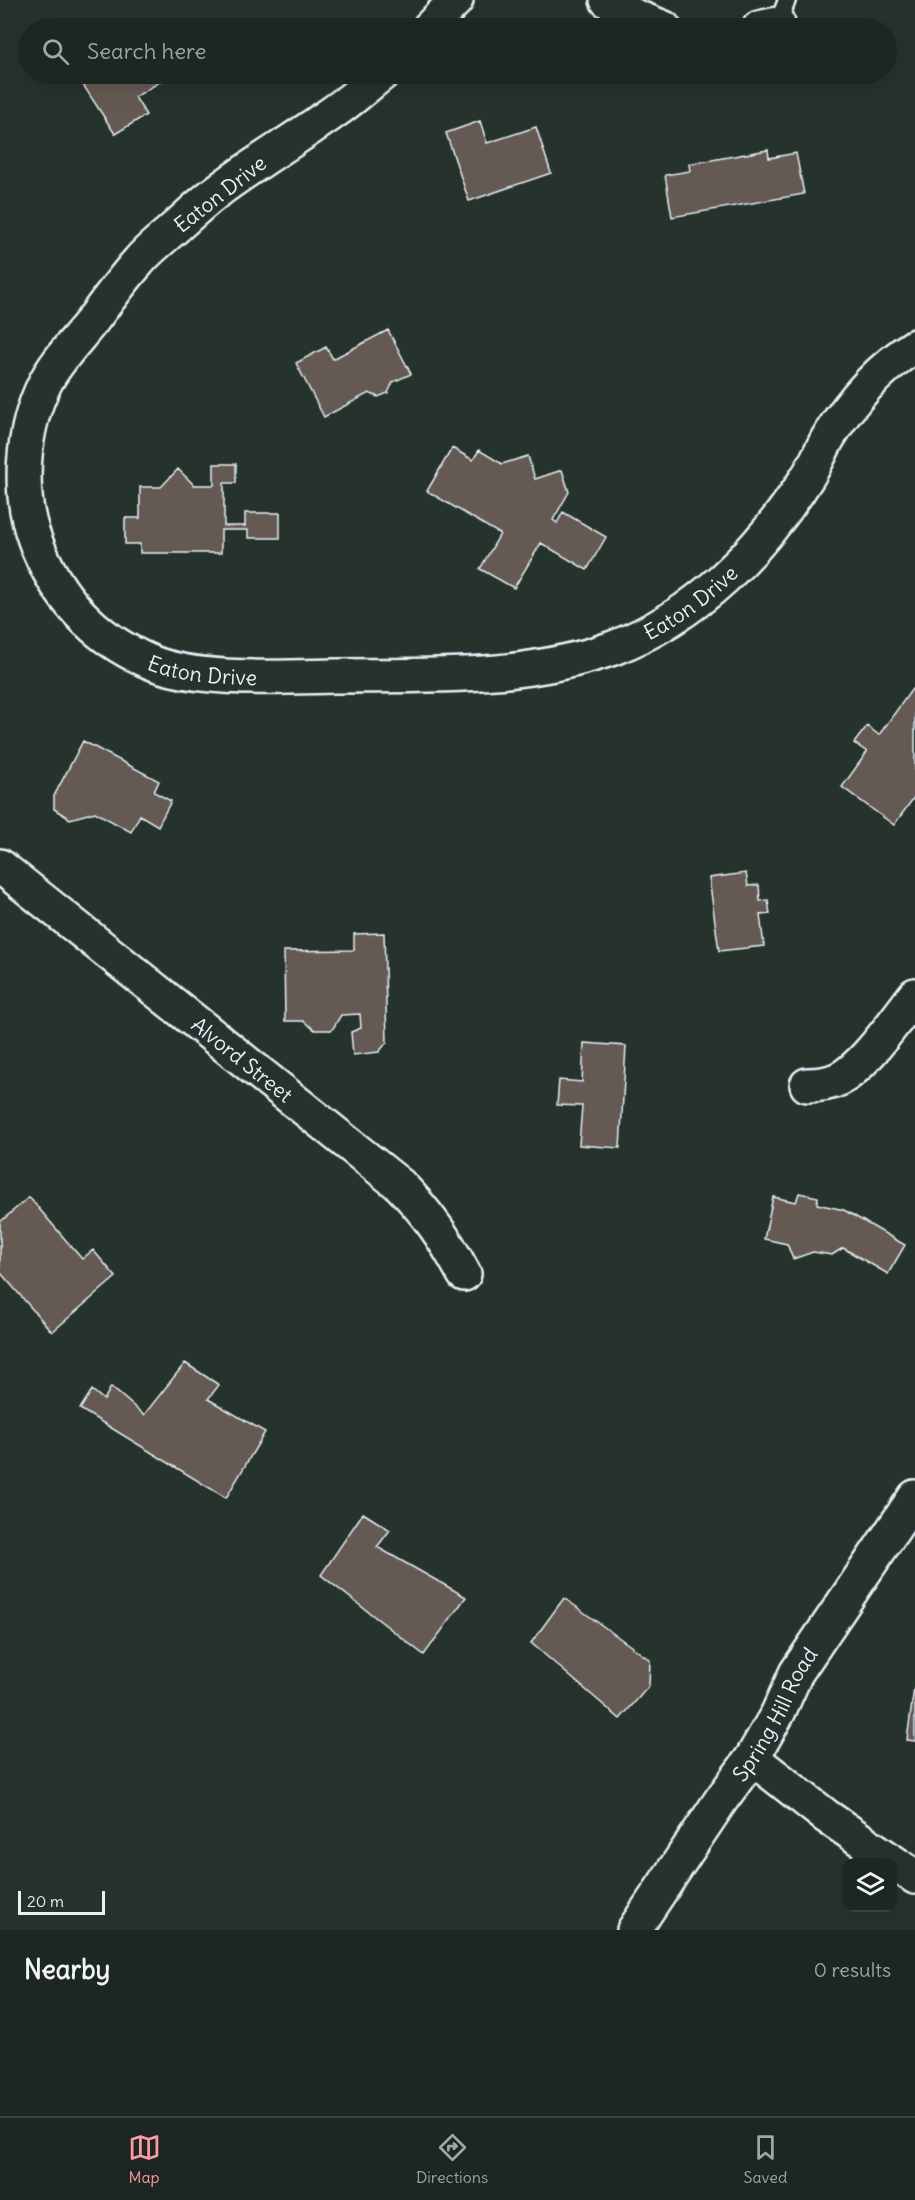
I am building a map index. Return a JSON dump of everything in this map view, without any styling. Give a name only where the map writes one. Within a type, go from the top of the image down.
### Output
[{"type":"street","points":[[439,18],[456,0]]},
{"type":"street","points":[[607,0],[639,18]]},
{"type":"street","name":"Eaton Drive","points":[[370,84],[344,105],[213,194],[140,259],[58,362],[45,383],[32,418],[27,443],[24,483],[30,526],[45,568],[68,602],[95,629],[148,661],[171,669],[218,675],[303,677],[471,674],[561,663],[615,647],[662,624],[717,587],[767,534],[787,508],[850,404],[872,381],[915,346]]},
{"type":"street","name":"Alvord Street","points":[[0,866],[400,1185],[426,1211],[447,1242],[464,1274]]},
{"type":"street","points":[[807,1085],[819,1085],[838,1080],[856,1067],[915,995]]},
{"type":"street","name":"Spring Hill Road","points":[[634,1930],[721,1800],[752,1758],[778,1713],[796,1673],[915,1497]]},
{"type":"street","points":[[752,1758],[826,1816],[915,1877]]},
{"type":"building","points":[[82,84],[156,84],[135,97],[146,115],[115,134]]},
{"type":"building","points":[[480,121],[487,143],[536,127],[551,173],[469,201],[446,133]]},
{"type":"building","points":[[768,150],[769,158],[796,153],[804,194],[672,217],[665,175],[690,171],[689,164]]},
{"type":"building","points":[[388,330],[411,374],[393,382],[388,393],[378,397],[369,393],[324,417],[296,363],[326,347],[333,359]]},
{"type":"building","points":[[452,448],[473,460],[479,450],[502,464],[528,456],[535,479],[562,470],[569,492],[553,520],[557,523],[563,512],[606,537],[587,570],[541,543],[514,588],[480,569],[500,534],[427,491]]},
{"type":"building","points":[[214,464],[236,464],[236,483],[224,483],[224,526],[245,526],[245,513],[280,513],[280,538],[248,538],[248,530],[221,530],[221,553],[140,553],[140,544],[125,544],[125,518],[140,518],[140,487],[161,487],[178,469],[194,485],[214,485]]},
{"type":"building","points":[[912,689],[915,691],[915,796],[894,825],[842,787],[867,752],[854,743],[867,726],[879,735]]},
{"type":"building","points":[[83,741],[159,781],[154,792],[171,801],[158,826],[140,815],[131,832],[95,812],[70,819],[54,809],[54,796]]},
{"type":"building","points":[[746,873],[748,886],[759,885],[760,901],[768,900],[770,914],[760,915],[764,946],[719,951],[709,878]]},
{"type":"building","points":[[384,933],[387,1042],[379,1052],[353,1055],[351,1032],[361,1028],[360,1014],[341,1015],[332,1030],[315,1030],[303,1021],[285,1021],[284,951],[354,950],[354,934]]},
{"type":"building","points":[[584,1043],[626,1046],[620,1148],[579,1145],[582,1106],[557,1105],[559,1080],[582,1082]]},
{"type":"building","points":[[799,1193],[818,1197],[817,1204],[844,1210],[905,1245],[888,1274],[843,1248],[832,1255],[813,1252],[793,1259],[787,1244],[764,1239],[773,1197],[796,1202]]},
{"type":"building","points":[[29,1197],[82,1259],[93,1250],[116,1277],[52,1332],[0,1272],[0,1222]]},
{"type":"building","points":[[185,1363],[219,1385],[208,1399],[265,1432],[226,1498],[80,1409],[92,1390],[104,1400],[111,1387],[144,1415]]},
{"type":"building","points":[[363,1513],[390,1530],[377,1547],[466,1597],[424,1655],[321,1575]]},
{"type":"building","points":[[564,1598],[650,1660],[649,1686],[620,1719],[531,1643]]},
{"type":"building","points":[[915,1688],[915,1741],[907,1740]]}]
